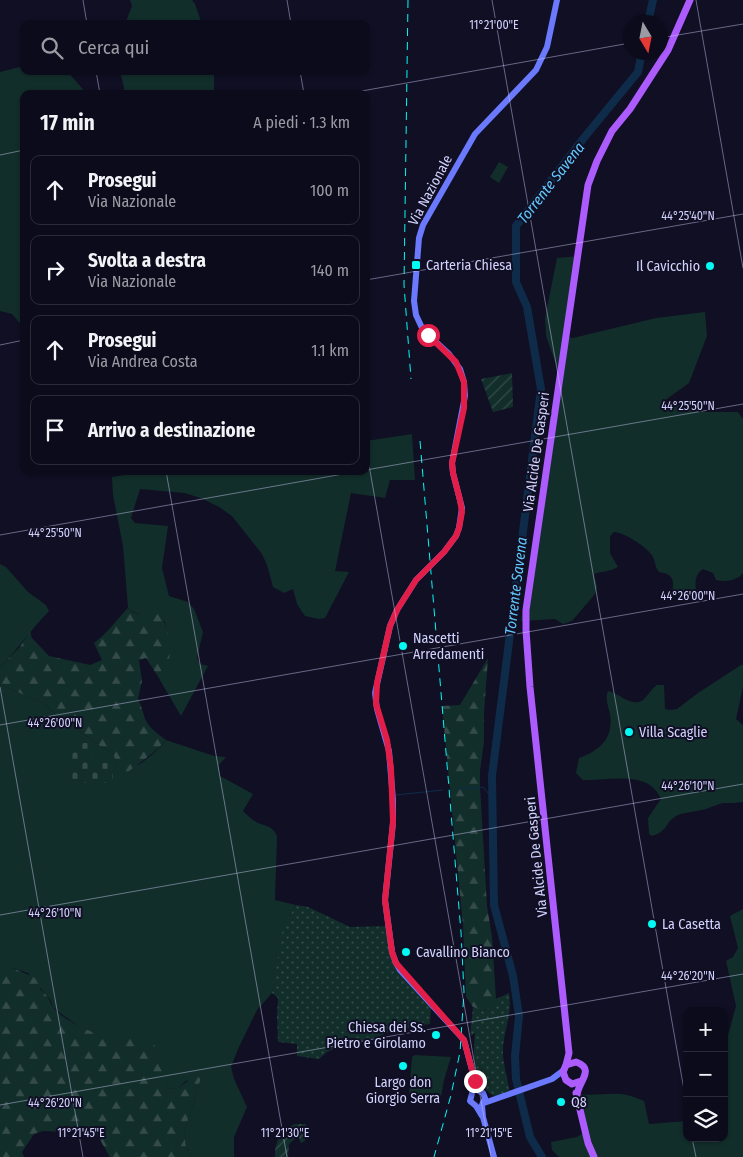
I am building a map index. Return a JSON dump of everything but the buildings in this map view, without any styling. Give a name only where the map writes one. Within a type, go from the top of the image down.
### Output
[{"type":"main road","name":"Via Nazionale","points":[[479,1093],[464,1040],[400,970],[392,952],[385,900],[393,822],[391,768],[375,693],[390,626],[397,610],[416,580],[449,546],[459,528],[462,508],[452,463],[464,408],[464,382],[456,362],[422,330],[416,315],[414,301],[420,232],[475,134],[536,70],[547,47],[557,0]]},
{"type":"main road","name":"Via Alcide De Gasperi","points":[[565,1067],[569,1053],[528,657],[526,610],[588,185],[597,161],[612,131],[630,109],[668,50],[690,0]]},
{"type":"main road","points":[[569,1053],[571,1058],[585,1069],[585,1076],[578,1089],[578,1095],[588,1143],[594,1157]]},
{"type":"main road","points":[[496,1099],[479,1093],[470,1097],[470,1101],[481,1105],[536,1085],[552,1079],[560,1074],[565,1067],[576,1062]]},
{"type":"main road","points":[[565,1067],[563,1075],[578,1095]]},
{"type":"main road","points":[[552,1079],[559,1078],[575,1084],[582,1082]]},
{"type":"main road","points":[[479,1093],[483,1117],[494,1157]]},
{"type":"green space","points":[[130,0],[192,0],[201,20],[127,20],[132,6]]},
{"type":"green space","points":[[20,67],[20,75],[70,75],[84,90],[20,90],[20,323],[12,314],[0,311],[0,72]]},
{"type":"green space","points":[[121,75],[214,75],[214,90],[124,90]]},
{"type":"green space","points":[[499,162],[508,167],[499,183],[490,177]]},
{"type":"green space","points":[[578,256],[568,337],[573,338],[656,318],[705,312],[707,336],[689,383],[664,401],[692,407],[704,412],[738,412],[743,419],[743,573],[734,579],[719,581],[716,580],[713,573],[703,569],[698,573],[696,579],[696,591],[687,595],[681,595],[672,592],[672,578],[667,574],[659,572],[653,556],[648,551],[628,537],[614,532],[610,536],[610,553],[618,567],[594,574],[597,587],[595,594],[572,621],[563,624],[555,619],[521,621],[535,542],[559,373],[546,336],[545,318],[557,258]]},
{"type":"green space","points":[[512,373],[513,407],[493,412],[481,379]]},
{"type":"green space","points":[[412,434],[415,480],[390,480],[385,498],[351,493],[335,571],[349,572],[325,618],[319,619],[305,616],[297,604],[293,589],[284,593],[273,587],[262,554],[232,516],[203,499],[185,493],[140,489],[131,518],[135,523],[168,526],[162,568],[169,596],[188,602],[194,609],[203,632],[197,658],[200,664],[208,666],[181,716],[157,675],[166,662],[169,650],[165,622],[154,613],[137,613],[128,608],[123,546],[113,495],[112,477],[125,475],[370,475],[370,440]]},
{"type":"green space","points":[[0,564],[6,567],[28,592],[46,605],[49,611],[0,667]]},
{"type":"green space","points":[[128,608],[139,614],[158,614],[166,628],[170,648],[168,661],[157,675],[146,658],[139,660],[142,681],[138,699],[147,722],[154,731],[166,740],[120,778],[113,754],[71,724],[59,718],[46,705],[0,684],[0,667],[19,648],[30,632],[32,638],[49,656],[90,665],[102,660],[94,643],[108,631]]},
{"type":"green space","points":[[488,658],[480,787],[487,906],[492,937],[496,999],[495,1004],[483,1011],[473,1007],[466,997],[463,925],[442,706],[460,705]]},
{"type":"green space","points":[[743,665],[743,687],[736,719],[743,725],[743,802],[721,804],[678,815],[664,829],[652,836],[649,834],[648,818],[661,799],[655,790],[638,780],[583,780],[576,773],[579,758],[599,747],[610,730],[608,691],[630,701],[639,702],[645,699],[657,685],[664,685],[665,709],[677,709]]},
{"type":"green space","points":[[0,684],[46,705],[59,718],[71,724],[113,754],[118,766],[138,765],[152,755],[166,740],[214,756],[226,757],[219,765],[220,776],[253,794],[243,811],[256,822],[272,829],[277,836],[275,900],[296,905],[287,920],[272,993],[257,1010],[231,1067],[234,1079],[247,1107],[234,1137],[234,1157],[192,1157],[186,1147],[184,1133],[201,1078],[186,1081],[178,1088],[168,1089],[157,1048],[144,1041],[100,1035],[83,1029],[53,1007],[51,1001],[28,973],[13,968],[0,968]]},
{"type":"green space","points":[[70,743],[93,743],[92,759],[98,763],[113,763],[113,783],[70,783]]},
{"type":"green space","points":[[296,905],[308,907],[350,927],[387,926],[392,955],[431,1006],[430,1024],[393,1030],[373,1039],[347,1043],[327,1052],[319,1059],[297,1056],[297,1044],[278,1042],[278,998],[272,993],[282,933]]},
{"type":"green space","points":[[743,909],[743,1157],[559,1157],[552,1150],[551,1142],[577,1137],[585,1132],[578,1094],[629,1095],[644,1101],[649,1124],[683,1121],[683,1142],[728,1142],[728,1035],[736,1006],[726,961],[733,957],[738,948],[730,916]]},
{"type":"green space","points":[[0,968],[13,968],[40,980],[40,989],[56,1011],[74,1023],[99,1034],[139,1039],[153,1044],[159,1052],[168,1089],[178,1088],[195,1076],[201,1078],[184,1133],[186,1147],[192,1157],[110,1157],[96,1133],[43,1131],[34,1134],[22,1152],[24,1157],[0,1157]]},
{"type":"green space","points":[[509,993],[510,1009],[503,1055],[510,1097],[501,1098],[493,1096],[488,1092],[479,1080],[474,1057],[475,1033],[470,1036],[473,1007],[484,1011],[494,1004],[496,999]]},
{"type":"green space","points":[[415,1055],[451,1057],[440,1103],[409,1096],[412,1057]]},
{"type":"green space","points":[[295,1124],[306,1124],[305,1141],[301,1143],[298,1136],[289,1144],[288,1157],[275,1157],[279,1137],[286,1129]]},
{"type":"waterway","name":"Torrente Savena","points":[[650,15],[653,0]]},
{"type":"waterway","name":"Torrente Savena","points":[[542,1157],[530,1137],[516,1079],[515,1056],[519,1016],[513,976],[494,905],[492,776],[541,389],[527,307],[516,282],[516,226],[583,139],[638,72],[640,60]]},
{"type":"waterway","points":[[456,789],[483,787],[492,798]]},
{"type":"waterway","points":[[396,795],[443,790]]},
{"type":"railway","points":[[408,0],[404,285],[411,379]]},
{"type":"railway","points":[[420,441],[461,932],[464,992],[460,1052],[451,1095],[434,1157]]},
{"type":"place","name":"Carteria Chiesa","points":[[416,265]]},
{"type":"place","name":"Il Cavicchio","points":[[710,266]]},
{"type":"place","name":"Nascetti Arredamenti","points":[[403,646]]},
{"type":"place","name":"Villa Scaglie","points":[[629,732]]},
{"type":"place","name":"La Casetta","points":[[652,924]]},
{"type":"place","name":"Cavallino Bianco","points":[[406,952]]},
{"type":"place","name":"Chiesa dei Ss. Pietro e Girolamo","points":[[436,1035]]},
{"type":"place","name":"Largo don Giorgio Serra","points":[[403,1066]]},
{"type":"place","name":"Q8","points":[[561,1102]]},
{"type":"route","points":[[428,335],[456,362],[464,382],[464,408],[452,463],[462,512],[456,536],[444,552],[416,580],[397,610],[390,626],[375,693],[378,713],[389,751],[393,800],[393,822],[385,900],[392,952],[396,963],[400,970],[464,1040],[475,1081]]}]
